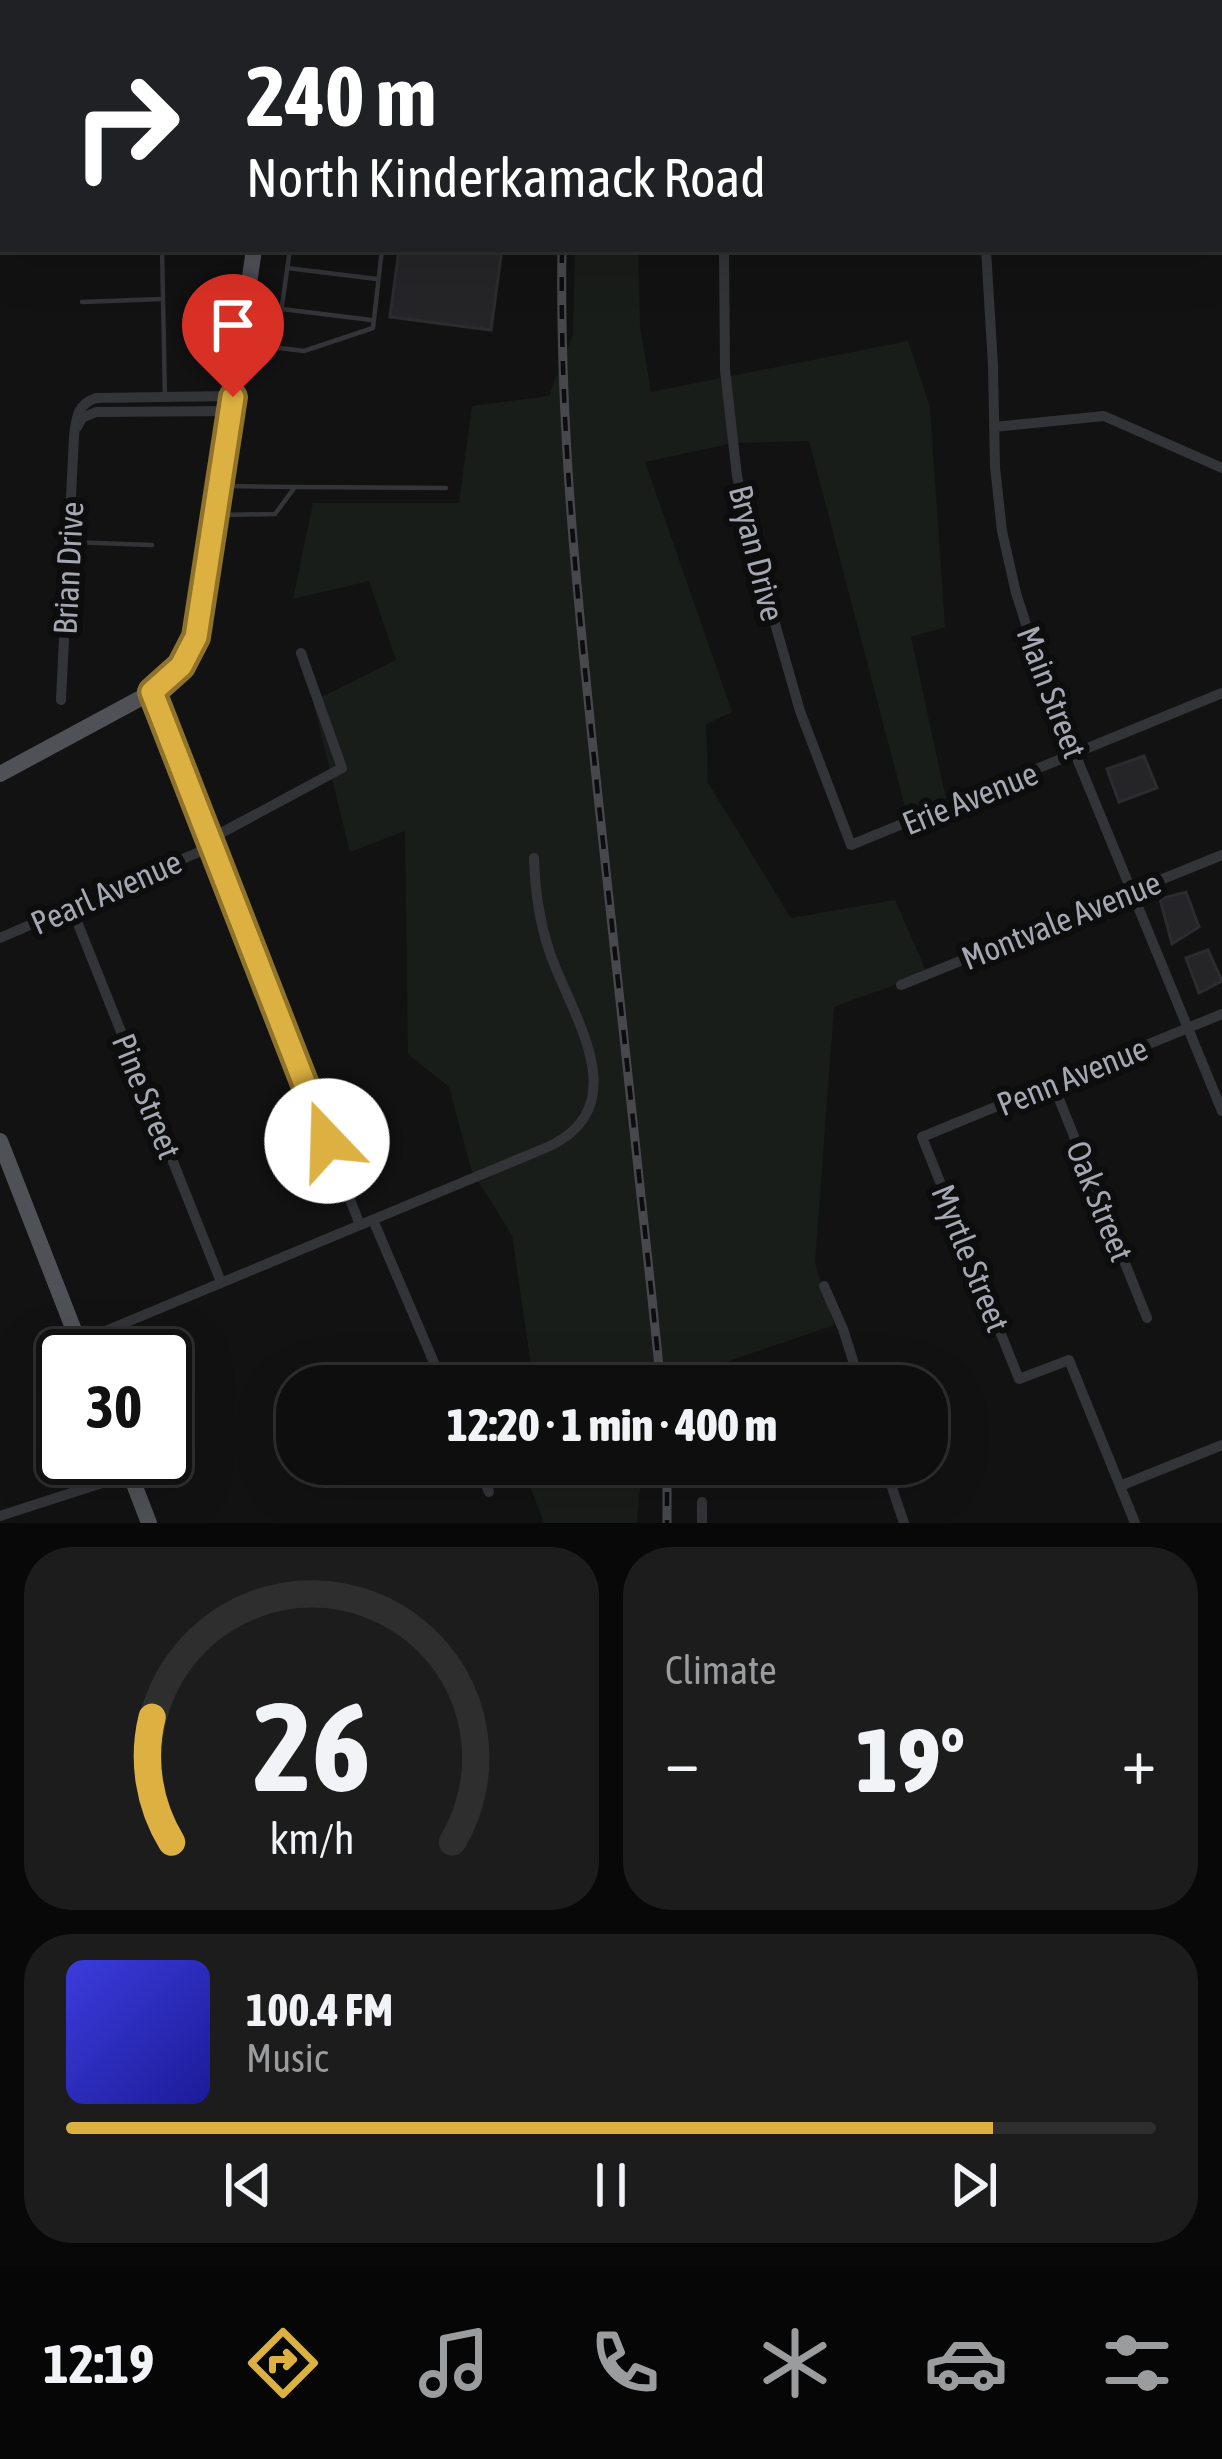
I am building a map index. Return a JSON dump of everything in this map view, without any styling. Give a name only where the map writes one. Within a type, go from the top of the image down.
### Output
[{"type":"main road","points":[[0,774],[152,692],[181,666],[196,637],[254,252]]},
{"type":"main road","points":[[0,1141],[73,1329]]},
{"type":"main road","points":[[134,1485],[149,1523]]},
{"type":"street","name":"Bryan Drive","points":[[724,252],[725,370],[736,476],[800,712],[851,845]]},
{"type":"street","name":"Main Street","points":[[986,252],[994,467],[1016,593],[1041,671],[1222,1111]]},
{"type":"street","points":[[74,436],[78,412],[89,400],[165,398],[232,404]]},
{"type":"street","points":[[74,436],[82,418],[96,412],[232,404]]},
{"type":"street","points":[[994,427],[1104,416],[1222,468]]},
{"type":"street","name":"Brian Drive","points":[[62,700],[74,436]]},
{"type":"street","name":"Pearl Avenue","points":[[0,938],[211,843],[342,768],[301,653]]},
{"type":"street","points":[[152,692],[360,1225]]},
{"type":"street","name":"Erie Avenue","points":[[851,845],[1222,693]]},
{"type":"street","name":"Montvale Avenue","points":[[901,985],[1222,855]]},
{"type":"street","points":[[123,1329],[221,1282],[558,1142],[576,1127],[590,1105],[594,1067],[549,952],[534,858]]},
{"type":"street","name":"Pine Street","points":[[72,909],[221,1282]]},
{"type":"street","name":"Penn Avenue","points":[[922,1137],[1222,1015]]},
{"type":"street","name":"Oak Street","points":[[1053,1084],[1148,1318]]},
{"type":"street","name":"Myrtle Street","points":[[922,1137],[1019,1379],[1069,1360],[1120,1486]]},
{"type":"street","points":[[373,1220],[435,1365]]},
{"type":"street","points":[[824,1286],[854,1365]]},
{"type":"street","points":[[1135,1523],[1120,1486],[1222,1445]]},
{"type":"street","points":[[0,1516],[79,1485]]},
{"type":"street","points":[[486,1485],[489,1492]]},
{"type":"street","points":[[891,1485],[904,1523]]},
{"type":"street","points":[[702,1502],[702,1523]]},
{"type":"lane","points":[[162,252],[165,398]]},
{"type":"lane","points":[[276,348],[290,252]]},
{"type":"lane","points":[[241,343],[304,352],[373,328],[382,252]]},
{"type":"lane","points":[[287,268],[379,279]]},
{"type":"lane","points":[[82,302],[162,299]]},
{"type":"lane","points":[[281,309],[374,320]]},
{"type":"lane","points":[[219,487],[446,488]]},
{"type":"lane","points":[[215,515],[275,514],[295,487]]},
{"type":"lane","points":[[69,542],[152,545]]},
{"type":"shaded area","points":[[575,252],[638,252],[640,327],[651,392],[908,341],[930,407],[945,627],[911,637],[947,804],[909,822],[809,441],[733,443],[645,462],[732,712],[706,724],[708,783],[791,918],[895,900],[927,973],[834,1007],[815,1263],[834,1325],[717,1365],[531,1365],[512,1235],[472,1172],[449,1087],[408,1054],[405,831],[350,852],[313,701],[396,660],[369,581],[293,599],[313,503],[459,503],[472,406],[549,396],[573,334]]},
{"type":"shaded area","points":[[530,1485],[640,1485],[637,1523],[544,1523]]},
{"type":"building","points":[[399,252],[502,252],[491,330],[390,317]]},
{"type":"building","points":[[1144,756],[1157,788],[1119,802],[1107,769]]},
{"type":"building","points":[[1186,892],[1199,927],[1172,944],[1160,899]]},
{"type":"building","points":[[1208,950],[1222,981],[1199,993],[1186,958]]},
{"type":"railway","points":[[562,252],[567,455],[577,591],[659,1365]]},
{"type":"railway","points":[[667,1485],[667,1523]]},
{"type":"route","points":[[233,397],[196,637],[181,666],[152,692],[327,1141]]}]
